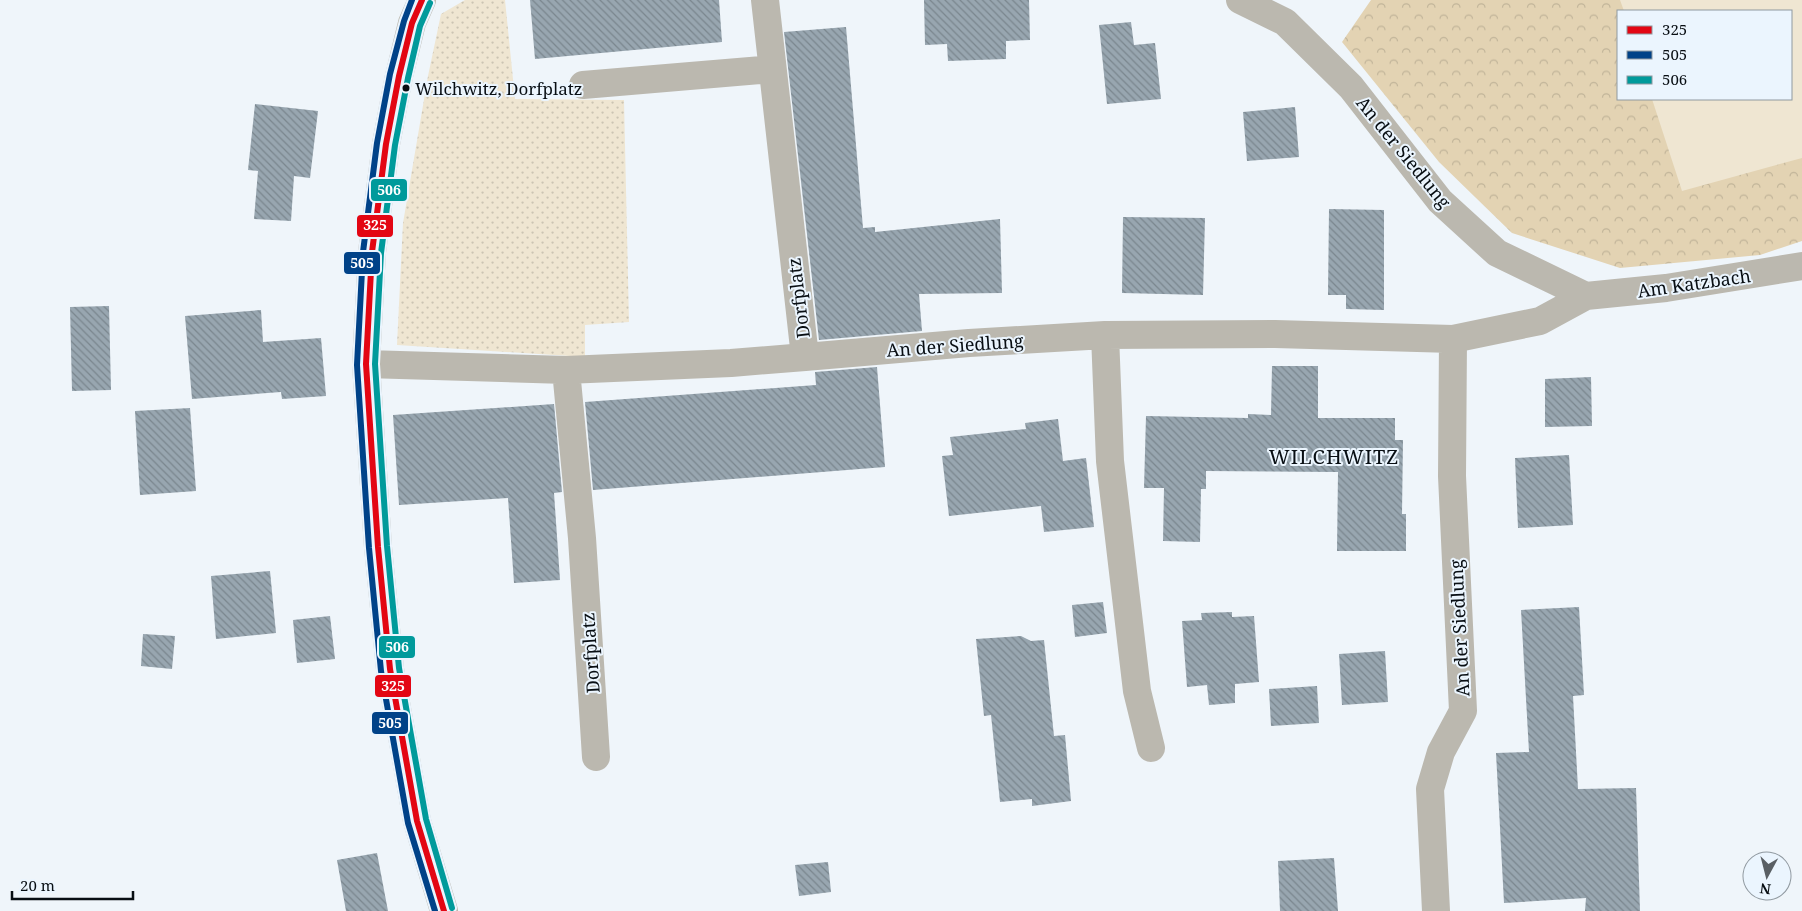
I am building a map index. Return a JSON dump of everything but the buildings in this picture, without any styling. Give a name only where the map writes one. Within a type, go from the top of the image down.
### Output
[{"type":"street","points":[[422,0],[412,22],[386,144],[372,252],[366,364],[378,547],[390,669],[417,821],[444,911]]},
{"type":"street","name":"Dorfplatz","points":[[366,364],[566,370],[805,357],[765,0]]},
{"type":"street","name":"An der Siedlung","points":[[1240,0],[1285,22],[1351,87],[1440,201],[1497,253],[1586,296]]},
{"type":"street","points":[[583,85],[772,69]]},
{"type":"street","name":"Am Katzbach","points":[[1586,296],[1666,288],[1802,266]]},
{"type":"street","name":"An der Siedlung","points":[[805,357],[969,343],[1105,335],[1275,334],[1454,339],[1540,321],[1586,296]]},
{"type":"street","points":[[1105,335],[1110,461],[1137,692],[1151,748]]},
{"type":"street","name":"An der Siedlung","points":[[1436,911],[1430,789],[1441,752],[1463,711],[1452,476],[1454,339]]},
{"type":"street","name":"Dorfplatz","points":[[566,370],[582,538],[596,757]]},
{"type":"shaded area","points":[[465,0],[505,0],[515,99],[624,100],[629,322],[585,325],[585,357],[397,345],[403,223],[428,76],[441,14]]},
{"type":"shaded area","points":[[1620,0],[1802,0],[1802,158],[1682,191],[1652,100],[1792,100],[1792,10],[1624,10]]},
{"type":"green space","points":[[1371,0],[1802,0],[1802,241],[1760,255],[1620,268],[1512,233],[1439,162],[1342,42]]},
{"type":"transit line","name":"505","points":[[412,0],[404,21],[390,74],[377,143],[363,252],[357,365],[369,548],[381,671],[408,823],[435,911]]},
{"type":"transit line","name":"325","points":[[422,0],[412,23],[399,76],[386,144],[372,252],[366,364],[378,547],[390,669],[417,821],[444,911]]},
{"type":"transit line","name":"506","points":[[430,3],[420,26],[395,145],[381,253],[375,364],[387,546],[399,668],[426,819],[452,908]]},
{"type":"place","name":"Wilchwitz, Dorfplatz","points":[[406,88]]},
{"type":"district","name":"WILCHWITZ","points":[[1334,456]]}]
